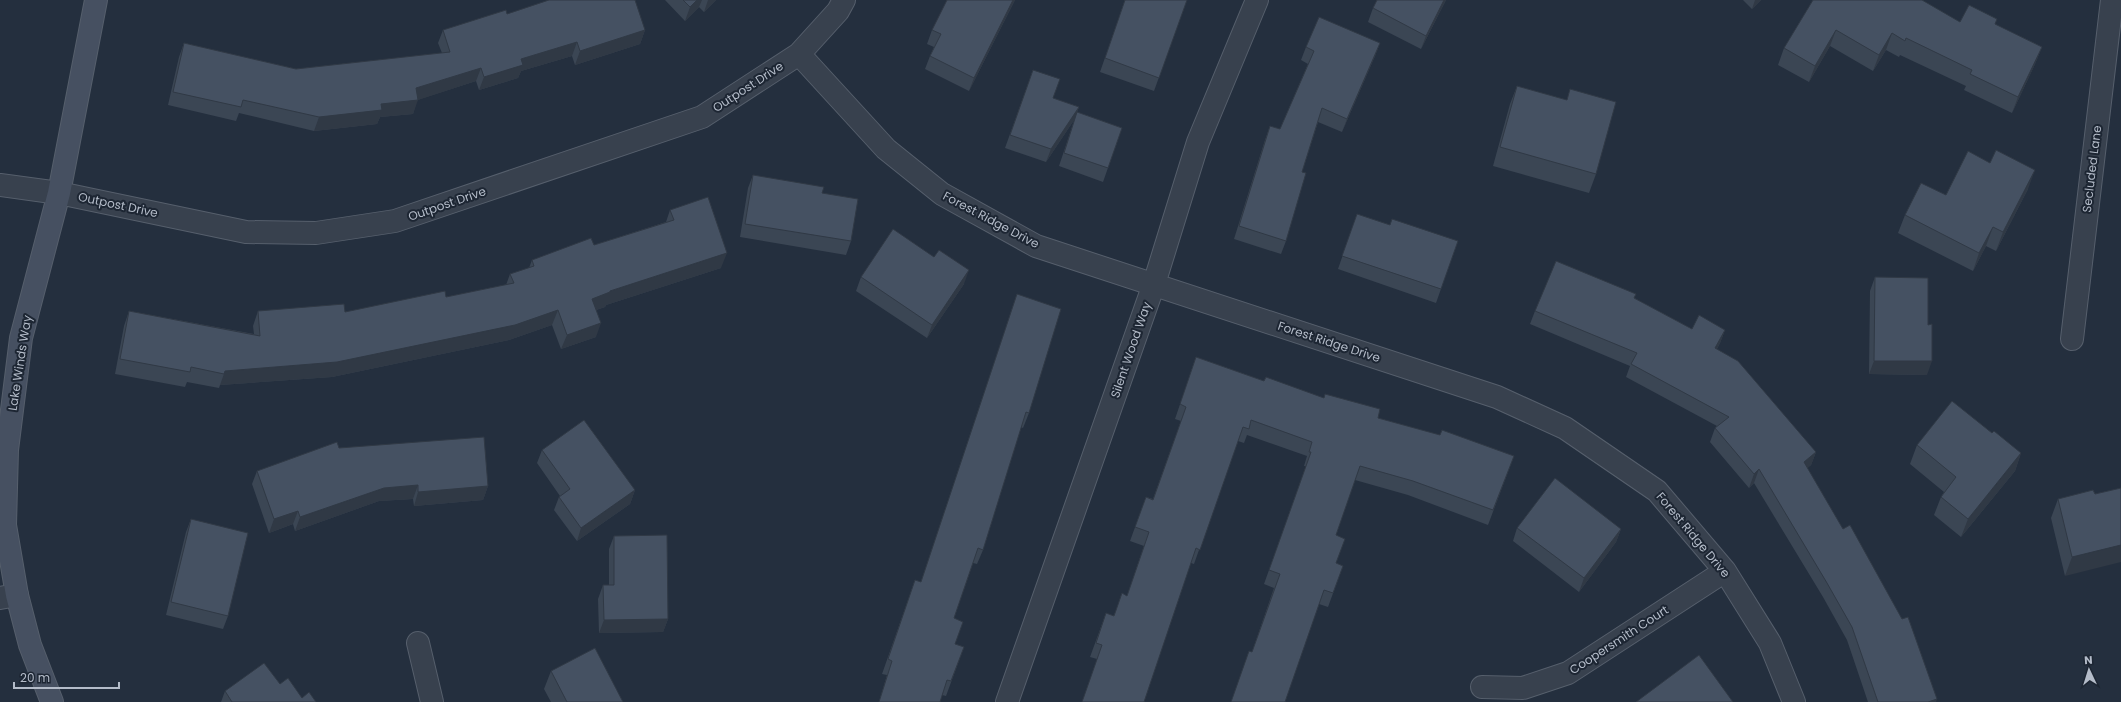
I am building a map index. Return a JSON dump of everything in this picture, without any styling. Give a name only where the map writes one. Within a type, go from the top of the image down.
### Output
[{"type":"street","name":"Lake Winds Way","points":[[52,702],[30,645],[8,596],[5,525],[6,450],[21,338],[59,193],[96,0]]},
{"type":"street","name":"Outpost Drive","points":[[0,185],[59,193],[246,232],[316,233],[395,221],[702,117],[799,54],[838,11],[844,0]]},
{"type":"street","name":"Silent Wood Way","points":[[1007,702],[1154,284],[1198,142],[1257,0]]},
{"type":"street","name":"Secluded Lane","points":[[2072,339],[2112,0]]},
{"type":"street","name":"Forest Ridge Drive","points":[[799,54],[886,149],[942,194],[1036,246],[1497,397],[1565,428],[1657,491],[1725,571],[1770,643],[1794,702]]},
{"type":"street","name":"Coopersmith Court","points":[[1482,687],[1523,688],[1568,673],[1725,571]]},
{"type":"street","points":[[418,643],[432,702]]},
{"type":"building","points":[[549,0],[635,0],[645,30],[580,51],[577,42],[521,59],[523,65],[484,77],[481,68],[416,88],[418,100],[381,104],[382,110],[319,117],[243,100],[241,107],[173,92],[184,43],[296,69],[450,52],[443,30],[506,10],[507,14]]},
{"type":"building","points":[[683,0],[697,0],[690,7]]},
{"type":"building","points":[[947,0],[1013,0],[974,78],[930,56],[941,34],[932,30]]},
{"type":"building","points":[[1125,0],[1187,0],[1159,78],[1105,58]]},
{"type":"building","points":[[1377,0],[1444,0],[1426,36],[1373,8]]},
{"type":"building","points":[[1813,0],[1922,0],[1960,22],[1969,5],[1997,19],[1995,24],[2042,47],[2018,97],[1970,74],[1972,70],[1906,38],[1905,41],[1892,33],[1879,55],[1836,30],[1815,66],[1784,48]]},
{"type":"building","points":[[1319,17],[1380,43],[1347,119],[1322,108],[1302,172],[1306,173],[1286,241],[1239,226],[1270,126],[1280,129],[1314,51],[1306,47]]},
{"type":"building","points":[[1033,70],[1060,79],[1053,98],[1079,107],[1051,149],[1010,135]]},
{"type":"building","points":[[1517,86],[1567,100],[1570,89],[1616,102],[1596,174],[1500,147]]},
{"type":"building","points":[[1077,112],[1122,128],[1108,168],[1064,153]]},
{"type":"building","points":[[1996,150],[2035,170],[2003,232],[1993,227],[1979,253],[1905,215],[1921,183],[1946,195],[1968,151],[1990,163]]},
{"type":"building","points":[[753,175],[824,187],[822,193],[858,199],[851,241],[745,224]]},
{"type":"building","points":[[708,197],[727,253],[610,291],[592,299],[601,323],[567,335],[558,310],[515,325],[337,362],[225,371],[224,374],[191,367],[190,372],[120,359],[129,311],[260,336],[258,311],[344,304],[345,312],[445,291],[446,297],[514,283],[510,274],[534,266],[532,260],[591,238],[594,245],[674,220],[670,210]]},
{"type":"building","points":[[1357,214],[1390,225],[1392,219],[1458,241],[1441,289],[1342,256]]},
{"type":"building","points":[[893,229],[934,257],[939,250],[969,270],[932,325],[861,277]]},
{"type":"building","points":[[1556,261],[1636,294],[1634,298],[1692,329],[1699,315],[1725,330],[1715,348],[1738,361],[1816,452],[1804,462],[1843,529],[1850,525],[1902,619],[1908,617],[1937,699],[1928,702],[1878,702],[1852,627],[1827,583],[1759,469],[1754,474],[1715,428],[1729,417],[1631,364],[1637,353],[1535,311]]},
{"type":"building","points":[[1875,277],[1928,278],[1928,325],[1932,324],[1932,361],[1874,361]]},
{"type":"building","points":[[1017,294],[1061,309],[1029,413],[1026,412],[983,550],[978,548],[954,618],[963,622],[955,644],[964,647],[951,681],[947,680],[940,702],[879,702],[892,661],[888,659],[915,580],[921,582]]},
{"type":"building","points":[[1196,357],[1264,381],[1266,377],[1324,398],[1325,394],[1380,409],[1378,418],[1440,435],[1442,430],[1514,456],[1493,510],[1413,481],[1360,466],[1336,535],[1345,539],[1336,563],[1343,566],[1333,593],[1324,590],[1285,702],[1231,702],[1249,651],[1252,652],[1280,574],[1269,570],[1311,452],[1309,452],[1312,442],[1251,420],[1249,429],[1243,427],[1200,550],[1196,548],[1144,702],[1082,702],[1102,645],[1096,643],[1106,613],[1114,616],[1122,593],[1127,596],[1149,532],[1135,527],[1146,497],[1153,500],[1186,407],[1180,404]]},
{"type":"building","points":[[1952,401],[1992,433],[1994,431],[2021,453],[1968,519],[1941,497],[1956,477],[1917,445]]},
{"type":"building","points":[[584,420],[635,490],[581,528],[559,497],[570,489],[542,450]]},
{"type":"building","points":[[484,437],[488,486],[418,492],[418,485],[384,488],[300,517],[298,511],[274,519],[257,471],[337,442],[339,448]]},
{"type":"building","points":[[1555,478],[1621,529],[1584,578],[1517,528]]},
{"type":"building","points":[[2121,488],[2121,545],[2072,557],[2058,499],[2093,490],[2095,494]]},
{"type":"building","points":[[191,519],[248,533],[228,616],[171,602]]},
{"type":"building","points":[[667,535],[668,619],[604,620],[603,585],[614,585],[614,536]]},
{"type":"building","points":[[595,648],[623,702],[567,702],[551,671]]},
{"type":"building","points":[[1699,655],[1733,702],[1636,702]]},
{"type":"building","points":[[264,663],[280,684],[288,678],[302,698],[309,692],[316,702],[232,702],[225,691]]}]
